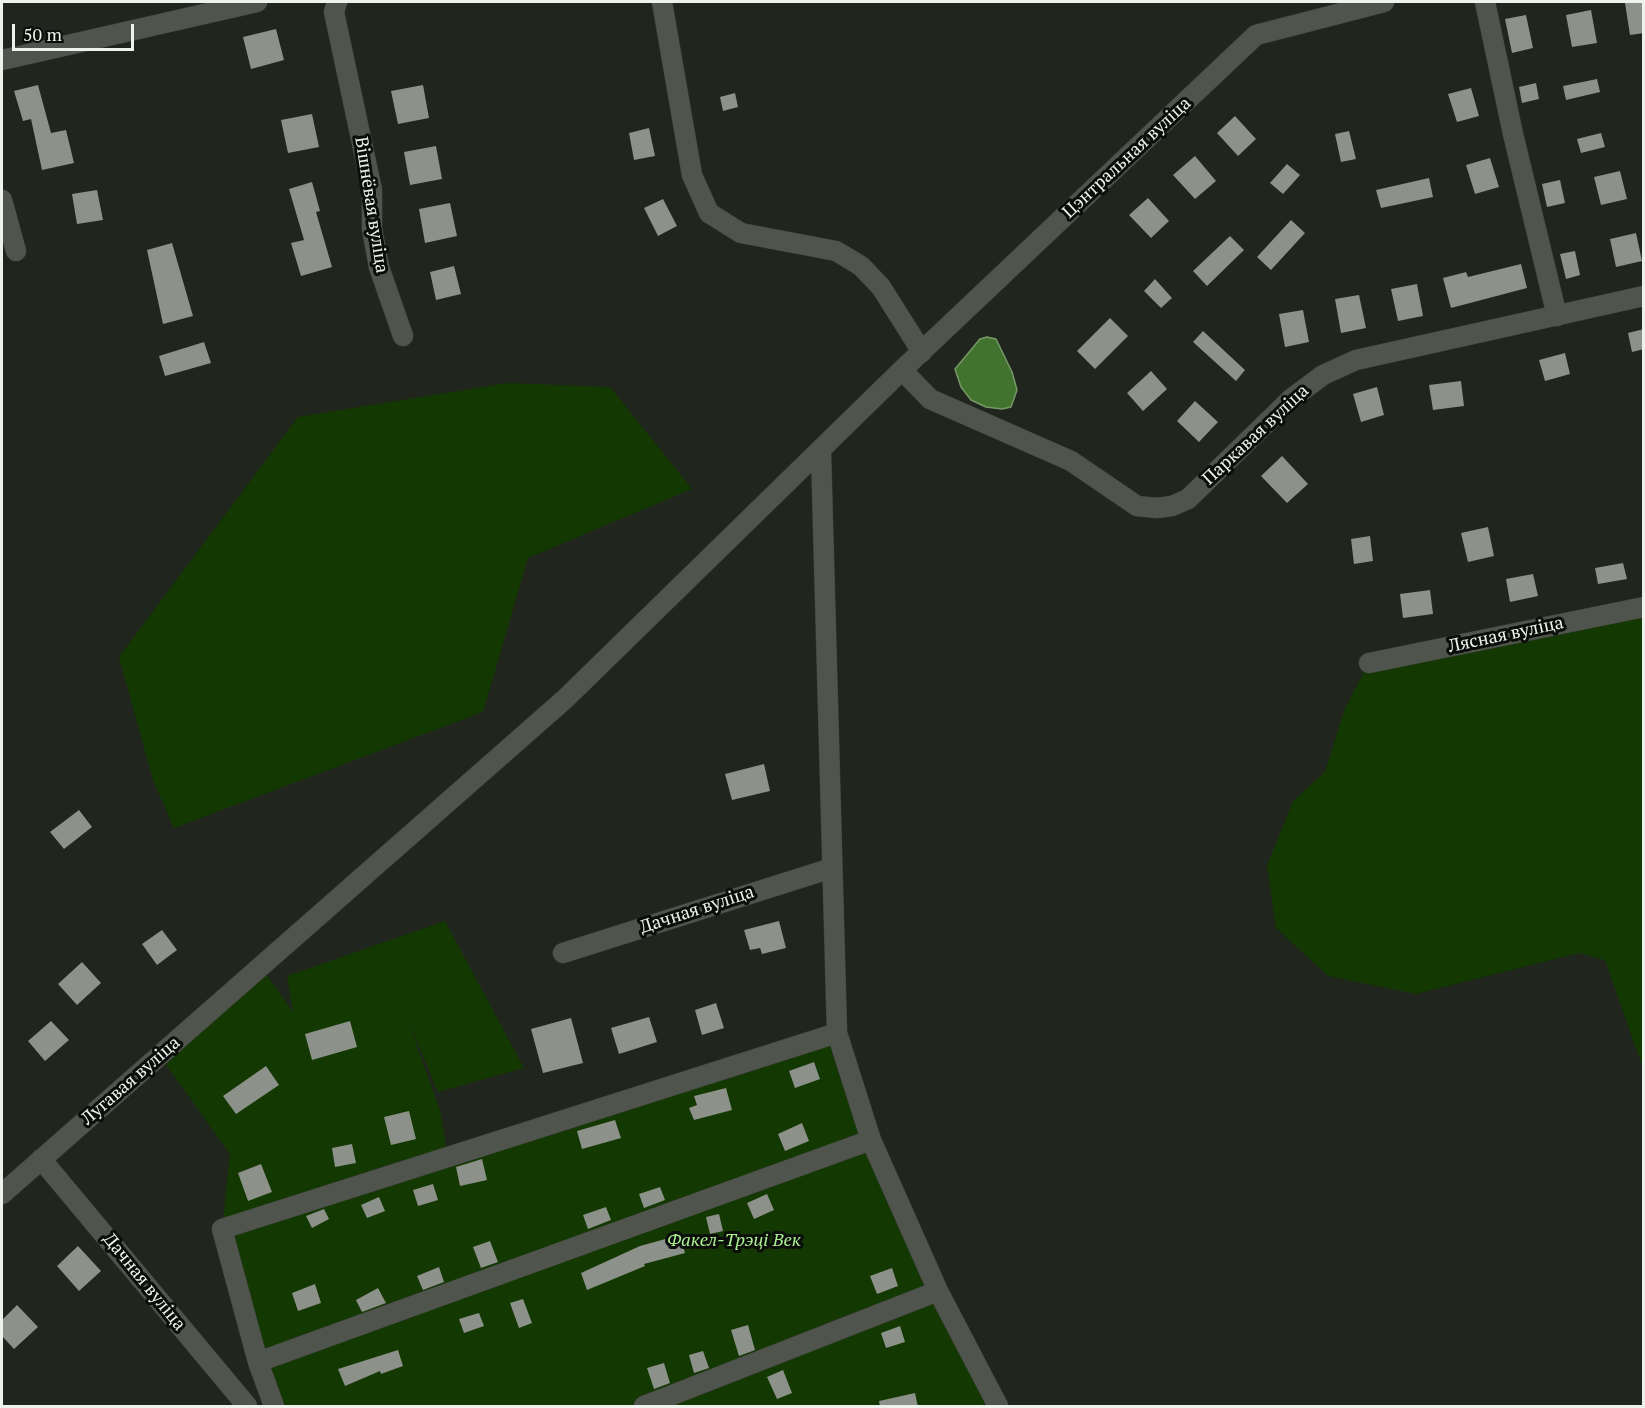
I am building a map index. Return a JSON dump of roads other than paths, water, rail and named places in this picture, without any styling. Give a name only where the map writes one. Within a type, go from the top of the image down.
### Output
[{"type":"street","points":[[2,60],[257,2]]},
{"type":"street","name":"Вішнёвая вуліца","points":[[337,2],[334,12],[372,190],[372,229],[379,267],[403,336]]},
{"type":"street","points":[[663,2],[692,176],[709,213],[741,233],[836,250],[861,266],[881,287],[922,352]]},
{"type":"street","name":"Цэнтральная вуліца","points":[[821,452],[902,370],[1256,35],[1384,2]]},
{"type":"street","points":[[1485,2],[1513,134],[1557,316]]},
{"type":"street","points":[[2,200],[16,250]]},
{"type":"street","name":"Паркавая вуліца","points":[[902,370],[930,399],[1071,461],[1137,506],[1157,508],[1172,506],[1188,499],[1291,399],[1323,375],[1356,360],[1644,296]]},
{"type":"street","points":[[821,452],[837,1033],[871,1140],[938,1291],[998,1407]]},
{"type":"street","name":"Лугавая вуліца","points":[[2,1194],[565,699],[821,452]]},
{"type":"street","name":"Лясная вуліца","points":[[1369,663],[1644,607]]},
{"type":"street","name":"Дачная вуліца","points":[[563,953],[832,868]]},
{"type":"street","points":[[274,1407],[258,1362],[222,1229],[837,1033]]},
{"type":"street","points":[[258,1362],[871,1140]]},
{"type":"street","name":"Дачная вуліца","points":[[42,1159],[247,1407]]},
{"type":"street","points":[[644,1407],[938,1291]]},
{"type":"park label","name":"Факел-Трэці Век","points":[[734,1241]]}]
